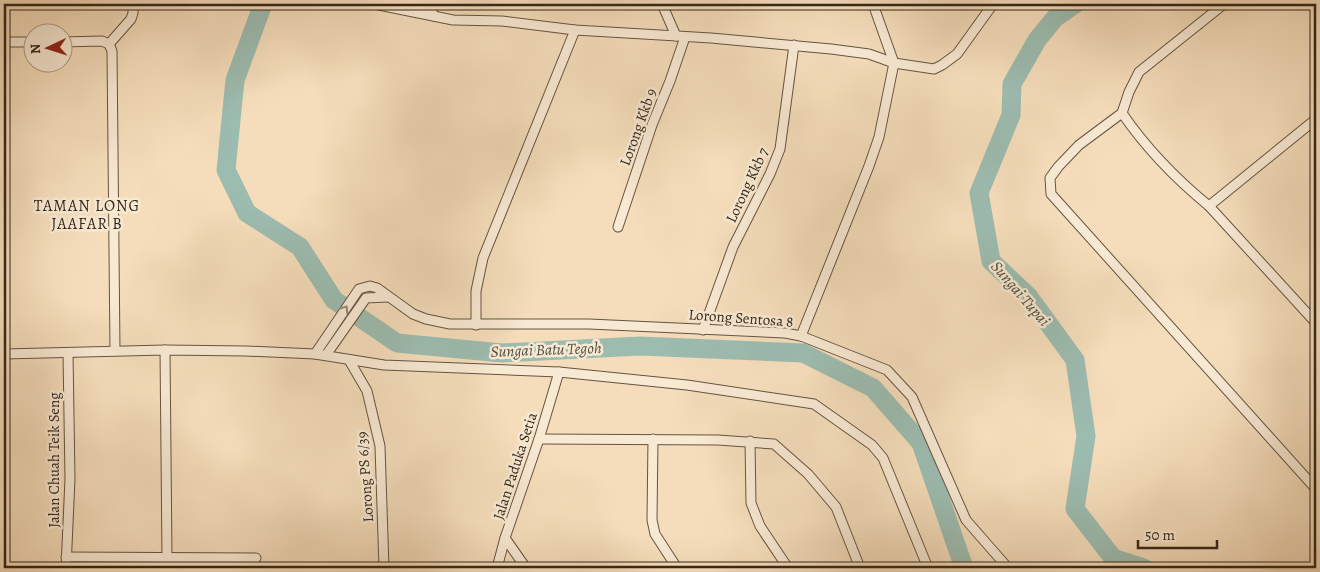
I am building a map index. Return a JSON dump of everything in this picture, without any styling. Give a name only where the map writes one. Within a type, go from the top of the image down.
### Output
[{"type":"street","points":[[109,44],[131,19],[133,4]]},
{"type":"street","points":[[374,4],[453,20],[502,21],[575,30],[794,45],[869,54],[894,64],[934,69],[957,54],[993,4]]},
{"type":"street","points":[[428,4],[434,16]]},
{"type":"street","points":[[662,4],[680,37]]},
{"type":"street","points":[[800,336],[879,137],[894,64],[873,4]]},
{"type":"street","points":[[1224,4],[1139,72],[1129,92],[1122,114],[1079,145],[1058,167],[1050,178],[1051,194],[1316,489]]},
{"type":"street","points":[[476,325],[476,291],[483,258],[575,30]]},
{"type":"street","name":"Lorong Kkb 9","points":[[618,227],[652,125],[670,82],[680,37]]},
{"type":"street","points":[[72,42],[102,41],[109,44],[112,51],[115,351]]},
{"type":"street","points":[[4,42],[22,42]]},
{"type":"street","name":"Lorong Kkb 7","points":[[702,330],[733,247],[770,174],[780,149],[794,45]]},
{"type":"street","points":[[1122,114],[1135,133],[1154,154],[1194,194],[1209,206],[1316,323]]},
{"type":"street","points":[[1209,206],[1316,119]]},
{"type":"street","name":"Lorong Sentosa 8","points":[[315,354],[358,290],[370,286],[377,288],[413,314],[450,324],[589,324],[785,333],[800,336],[887,370],[912,397],[966,520],[1008,568]]},
{"type":"street","points":[[326,355],[366,298],[388,297]]},
{"type":"street","points":[[165,350],[172,558],[176,568]]},
{"type":"street","points":[[4,354],[165,350],[246,350],[315,354],[384,365],[559,372],[687,385],[814,404],[872,445],[883,458],[928,568]]},
{"type":"street","name":"Jalan Chuah Teik Seng","points":[[66,568],[70,479],[68,352]]},
{"type":"street","name":"Lorong PS 6/39","points":[[349,360],[367,391],[380,446],[384,568]]},
{"type":"street","name":"Jalan Paduka Setia","points":[[497,568],[559,372]]},
{"type":"street","points":[[539,439],[750,441],[774,444],[808,474],[836,507],[860,568]]},
{"type":"street","points":[[652,439],[652,520],[655,534],[677,568]]},
{"type":"street","points":[[750,441],[751,503],[760,526],[788,568]]},
{"type":"street","points":[[505,538],[526,568]]},
{"type":"street","points":[[66,558],[256,558]]},
{"type":"waterway","name":"Sungai Batu Tegoh","points":[[263,4],[235,80],[226,170],[247,213],[300,247],[334,300],[397,343],[502,353],[640,346],[803,353],[873,388],[921,443],[964,568]]},
{"type":"waterway","name":"Sungai Tupai","points":[[1075,4],[1055,18],[1037,40],[1012,84],[1011,115],[979,193],[991,261],[1029,297],[1075,360],[1086,436],[1075,509],[1113,558],[1144,568]]},
{"type":"district","name":"TAMAN LONG JAAFAR B","points":[[87,214]]}]
